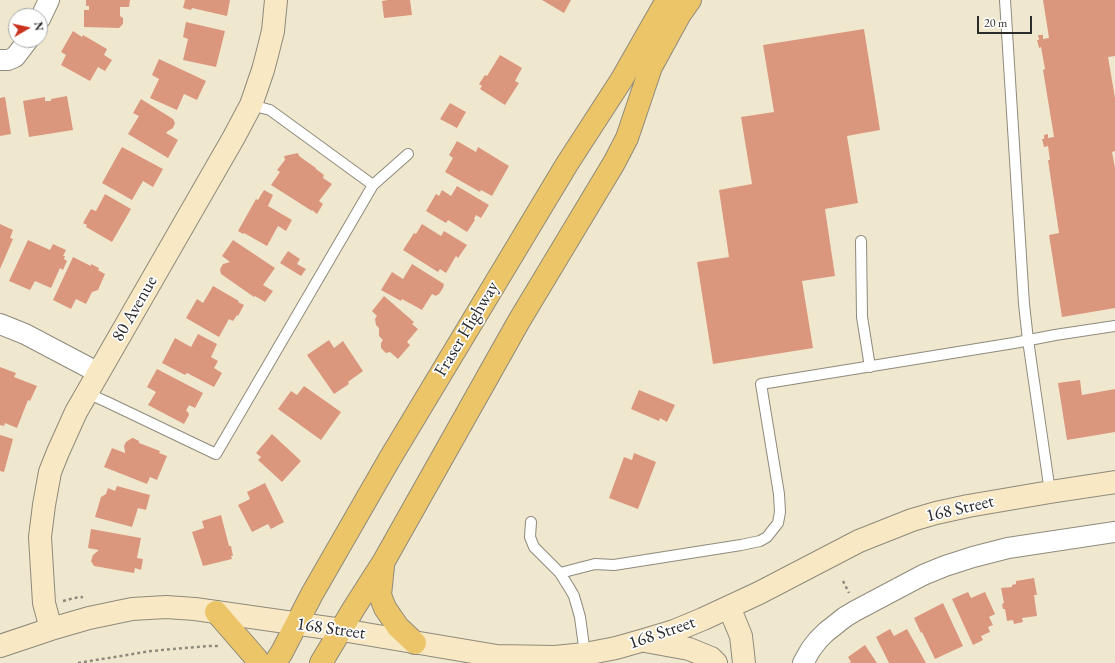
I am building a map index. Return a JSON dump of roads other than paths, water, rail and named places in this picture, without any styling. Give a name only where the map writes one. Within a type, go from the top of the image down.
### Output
[{"type":"main road","name":"80 Avenue","points":[[51,629],[44,603],[40,537],[50,472],[76,412],[251,105],[264,70],[272,31],[276,0]]},
{"type":"main road","name":"Fraser Highway","points":[[275,663],[312,594],[389,460],[567,164],[622,79],[667,0]]},
{"type":"main road","points":[[321,663],[384,561],[520,321],[614,163],[627,138],[651,67],[680,14],[690,0]]},
{"type":"main road","name":"168 Street","points":[[0,646],[88,618],[132,609],[166,607],[195,609],[342,630],[497,656],[555,657],[585,654],[616,648],[644,640],[674,631],[704,619],[859,541],[899,525],[947,510],[1003,499],[1115,482]]},
{"type":"main road","points":[[384,561],[380,595],[385,608],[398,627],[415,643]]},
{"type":"main road","points":[[729,607],[741,636],[744,663]]},
{"type":"main road","points":[[216,612],[259,663]]},
{"type":"main road","points":[[644,640],[689,649],[711,658],[716,663]]},
{"type":"street","points":[[0,60],[8,60],[15,57],[22,48]]},
{"type":"street","points":[[0,324],[25,334],[99,373]]},
{"type":"street","points":[[803,663],[818,640],[845,617],[923,575],[966,559],[1008,548],[1115,532]]},
{"type":"lane","points":[[1005,0],[1024,304],[1050,492]]},
{"type":"lane","points":[[251,105],[270,110],[373,185]]},
{"type":"lane","points":[[87,393],[216,454],[373,185],[408,154]]},
{"type":"lane","points":[[862,242],[862,317],[870,367]]},
{"type":"lane","points":[[560,574],[595,564],[614,565],[741,545],[760,541],[767,537],[778,523],[780,512],[779,494],[761,384],[1115,326]]},
{"type":"lane","points":[[531,522],[530,537],[534,548],[560,574],[570,589],[576,602],[580,617],[585,654]]}]
